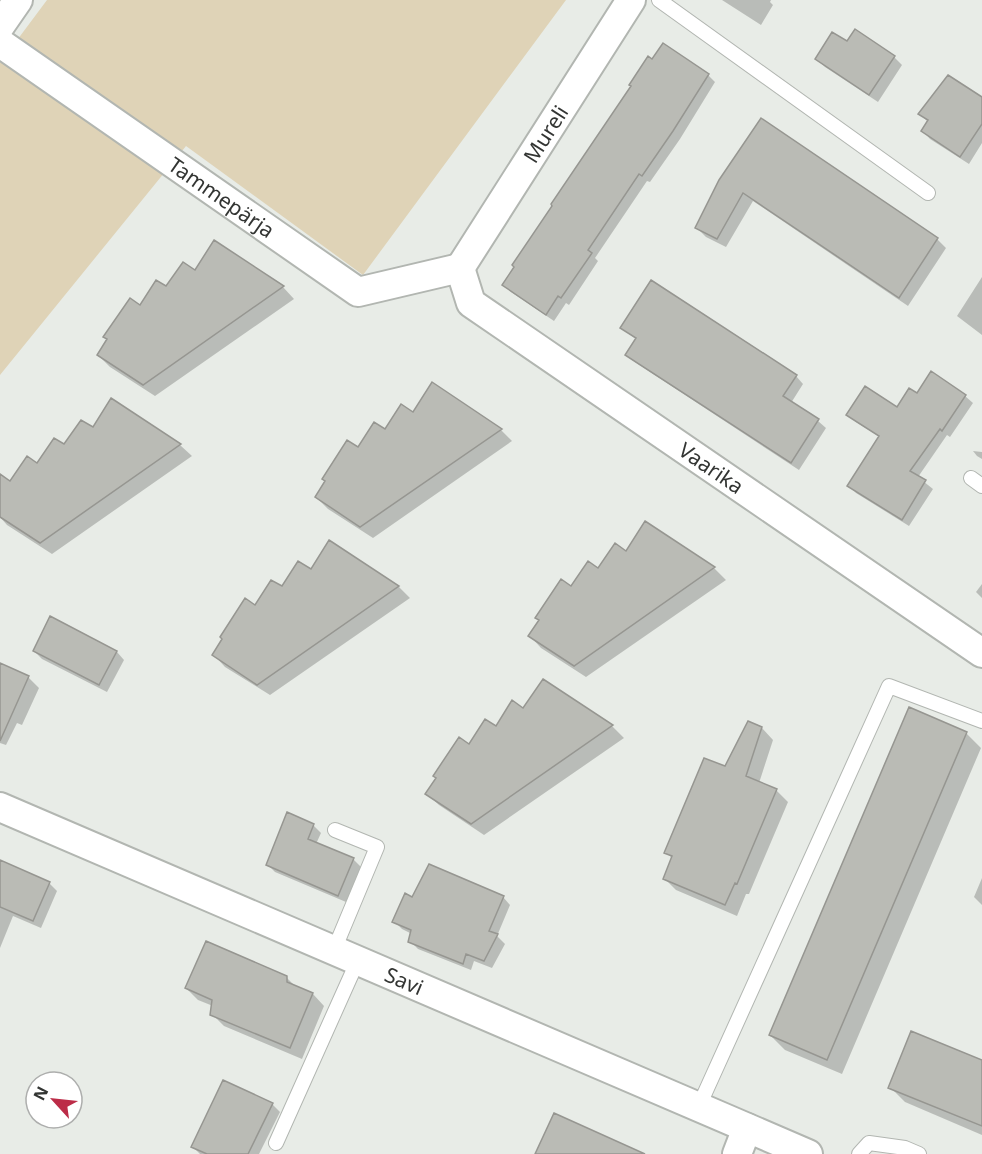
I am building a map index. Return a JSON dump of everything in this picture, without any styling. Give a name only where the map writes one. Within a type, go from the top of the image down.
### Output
[{"type":"street","points":[[0,26],[18,0]]},
{"type":"street","name":"Mureli","points":[[460,268],[631,0]]},
{"type":"street","name":"Tammepärja","points":[[0,44],[358,292],[460,268]]},
{"type":"street","name":"Vaarika","points":[[460,268],[471,303],[982,653]]},
{"type":"street","name":"Savi","points":[[0,807],[699,1106],[742,1141],[808,1154]]},
{"type":"lane","points":[[659,0],[928,193]]},
{"type":"lane","points":[[699,1106],[889,686],[982,721]]},
{"type":"lane","points":[[276,1143],[346,955],[376,847],[335,830]]},
{"type":"lane","points":[[858,1154],[869,1143],[905,1148],[919,1154]]},
{"type":"shaded area","points":[[47,0],[566,0],[363,275],[186,146],[0,375],[0,63]]},
{"type":"building","points":[[855,29],[895,56],[869,95],[815,59],[832,32],[847,41]]},
{"type":"building","points":[[663,43],[709,74],[673,131],[642,176],[639,174],[588,250],[592,253],[561,298],[558,296],[546,315],[502,285],[514,267],[512,265],[631,86],[629,85],[648,56],[652,59]]},
{"type":"building","points":[[948,75],[982,97],[982,124],[960,157],[921,131],[928,120],[918,114]]},
{"type":"building","points":[[761,118],[938,238],[899,298],[743,193],[717,239],[695,228],[719,180]]},
{"type":"building","points":[[214,240],[284,286],[143,385],[97,355],[107,339],[103,337],[130,298],[140,305],[156,280],[166,286],[183,262],[195,270]]},
{"type":"building","points":[[651,280],[797,375],[783,396],[819,419],[791,463],[625,355],[636,338],[620,328]]},
{"type":"building","points":[[931,371],[966,395],[942,431],[940,429],[910,471],[926,480],[902,520],[847,486],[879,436],[846,415],[865,386],[897,407],[909,388],[917,393]]},
{"type":"building","points":[[432,382],[502,429],[360,527],[315,497],[325,481],[322,479],[347,440],[358,447],[374,422],[385,429],[401,404],[413,412]]},
{"type":"building","points":[[111,398],[181,444],[40,543],[0,517],[0,474],[10,481],[27,456],[37,463],[54,438],[64,444],[81,420],[93,427]]},
{"type":"building","points":[[645,521],[715,567],[574,666],[528,636],[539,620],[535,618],[561,579],[571,586],[588,561],[598,568],[615,543],[626,551]]},
{"type":"building","points":[[329,540],[399,586],[257,685],[212,655],[222,639],[220,637],[245,598],[255,605],[271,580],[282,586],[298,561],[311,569]]},
{"type":"building","points":[[50,616],[117,651],[99,685],[33,651]]},
{"type":"building","points":[[0,663],[29,676],[0,741]]},
{"type":"building","points":[[543,679],[613,725],[471,824],[425,794],[436,778],[433,776],[459,737],[469,744],[485,719],[496,726],[512,700],[523,708]]},
{"type":"building","points":[[909,707],[967,732],[827,1060],[769,1035]]},
{"type":"building","points":[[748,721],[762,727],[746,776],[777,789],[737,884],[735,883],[725,905],[663,879],[672,856],[664,853],[704,758],[725,766]]},
{"type":"building","points":[[287,812],[314,824],[308,839],[354,858],[338,896],[266,865]]},
{"type":"building","points":[[0,860],[50,882],[33,921],[0,907]]},
{"type":"building","points":[[429,864],[504,896],[489,931],[498,934],[484,961],[466,954],[463,964],[408,942],[411,930],[392,922],[405,893],[412,897]]},
{"type":"building","points":[[206,941],[287,976],[287,982],[313,993],[290,1048],[210,1015],[212,1000],[185,988]]},
{"type":"building","points":[[911,1031],[982,1060],[982,1126],[888,1088]]},
{"type":"building","points":[[223,1080],[273,1103],[248,1154],[207,1154],[191,1147]]},
{"type":"building","points":[[554,1113],[645,1154],[535,1154]]}]
